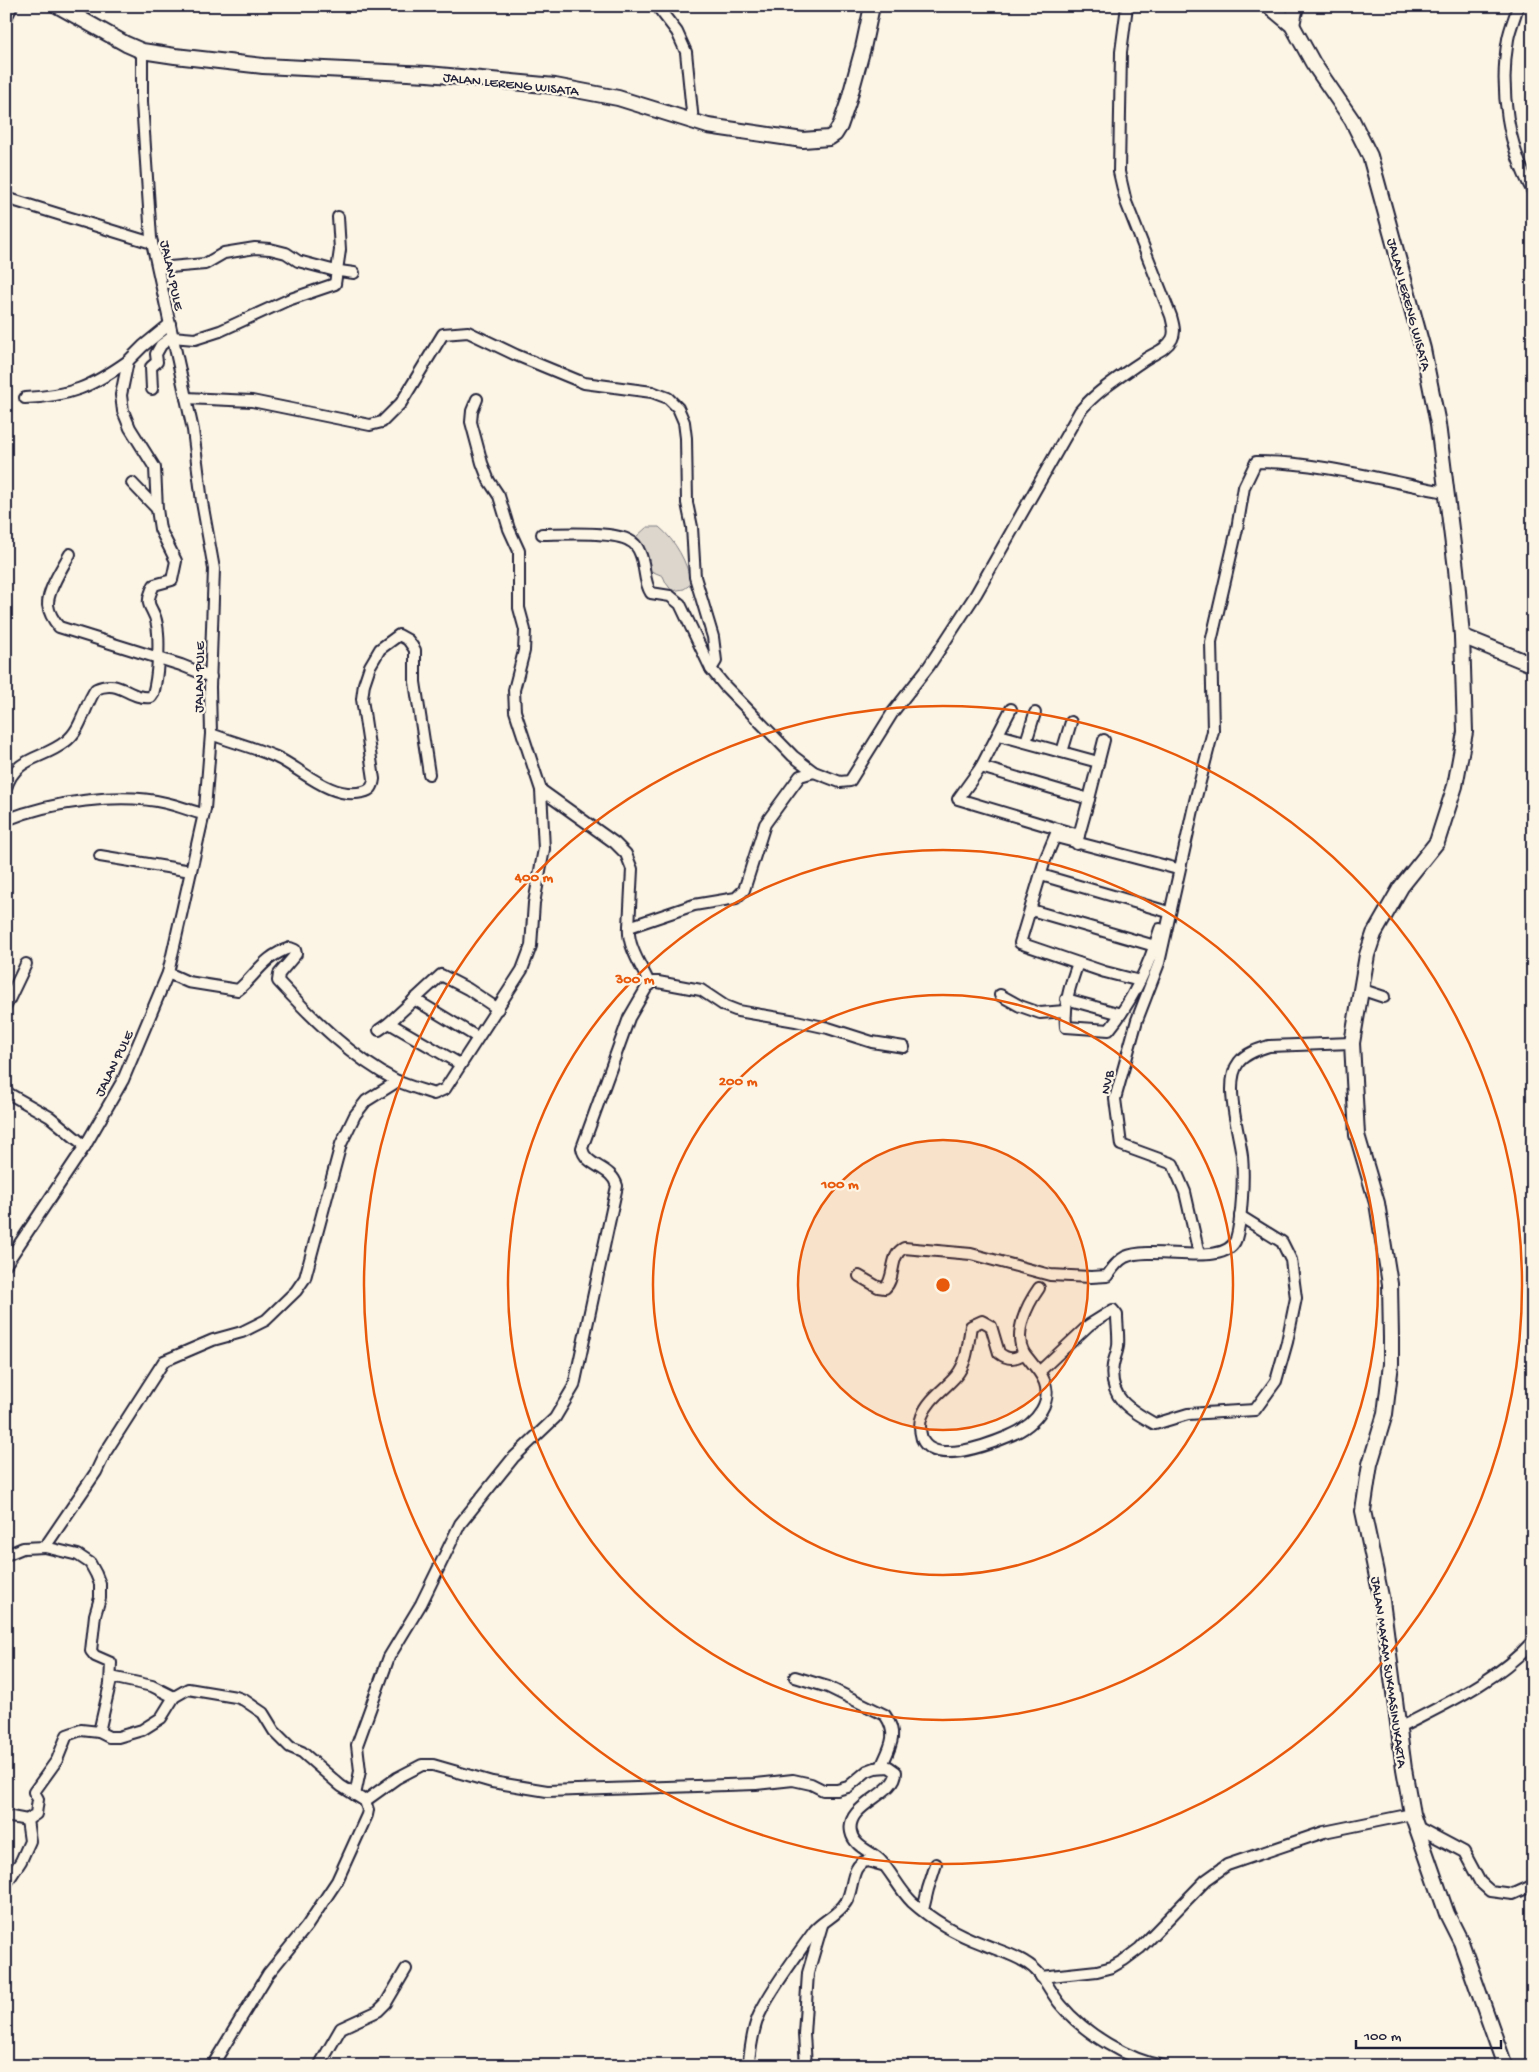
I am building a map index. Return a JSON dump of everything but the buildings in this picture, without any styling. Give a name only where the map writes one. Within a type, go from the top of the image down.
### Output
[{"type":"main road","name":"JALAN LERENG WISATA","points":[[58,6],[142,51],[263,66],[428,74],[555,86],[618,98],[708,126],[803,140],[829,138],[835,134],[840,126],[848,103],[872,6]]},
{"type":"main road","name":"JALAN LERENG WISATA","points":[[1268,6],[1292,25],[1313,63],[1352,120],[1370,156],[1423,349],[1438,424],[1462,636]]},
{"type":"main road","points":[[1292,25],[1296,6]]},
{"type":"main road","points":[[1462,636],[1533,665]]},
{"type":"main road","name":"JALAN MAKAM SUKMASINUKARTA","points":[[1462,636],[1465,732],[1455,786],[1437,842],[1401,887],[1374,934],[1367,955],[1360,989],[1352,1043],[1357,1135],[1377,1203],[1390,1284],[1391,1364],[1385,1414],[1370,1464],[1363,1511],[1382,1601],[1404,1769],[1414,1821],[1447,1914],[1461,1942],[1505,2066]]},
{"type":"street","points":[[6,18],[12,6]]},
{"type":"street","points":[[657,6],[677,32],[686,52],[693,122]]},
{"type":"street","points":[[542,534],[586,533],[630,540],[636,546],[644,562],[647,587],[651,593],[670,596],[680,604],[711,668],[724,685],[793,756],[814,772],[840,782],[850,781],[855,776],[893,712],[929,666],[976,594],[1080,411],[1094,395],[1165,348],[1173,337],[1174,327],[1171,316],[1126,202],[1119,172],[1121,52],[1127,6]]},
{"type":"street","points":[[1518,6],[1508,38],[1505,94],[1515,150],[1533,192]]},
{"type":"street","name":"JALAN PULE","points":[[6,1264],[84,1146],[123,1080],[168,973],[203,814],[211,734],[210,687],[214,569],[186,398],[152,242],[143,130],[140,58],[142,51]]},
{"type":"street","points":[[6,198],[152,242]]},
{"type":"street","points":[[152,389],[151,367],[157,362],[156,354],[161,345],[172,337],[195,340],[220,331],[288,300],[335,284],[340,250],[338,217]]},
{"type":"street","points":[[158,268],[205,264],[224,253],[255,248],[286,253],[298,261],[337,271],[354,273]]},
{"type":"street","points":[[25,398],[52,397],[80,390],[98,382],[128,361],[142,346],[170,324]]},
{"type":"street","points":[[186,398],[252,401],[370,425],[382,422],[401,403],[443,334],[468,332],[516,355],[584,383],[652,392],[668,398],[678,408],[684,422],[687,502],[692,527],[694,577],[713,638],[716,661],[711,668]]},
{"type":"street","points":[[6,788],[10,776],[18,766],[53,751],[67,741],[79,726],[96,689],[113,685],[141,697],[151,697],[155,689],[157,623],[149,608],[149,597],[154,585],[172,580],[176,564],[172,552],[162,535],[157,509],[155,468],[130,428],[123,411],[121,395],[128,361]]},
{"type":"street","points":[[168,973],[188,982],[238,990],[274,954],[290,948],[295,950],[296,954],[279,974],[278,981],[309,1015],[321,1023],[345,1047],[398,1081],[434,1094],[445,1089],[522,970],[531,946],[534,903],[544,849],[541,790],[515,710],[514,690],[524,651],[525,630],[519,608],[519,551],[509,530],[499,496],[489,481],[482,463],[471,422],[472,411],[477,399]]},
{"type":"street","points":[[1078,963],[1066,999],[1066,1027],[1109,1030],[1121,1014],[1140,981],[1155,946],[1174,868],[1186,846],[1213,731],[1211,642],[1237,529],[1244,487],[1256,462],[1282,462],[1321,466],[1446,492]]},
{"type":"street","points":[[132,483],[157,509]]},
{"type":"street","points":[[70,554],[49,599],[49,610],[59,627],[181,665],[211,677]]},
{"type":"street","points":[[211,734],[277,758],[324,786],[349,793],[370,790],[374,779],[362,699],[364,684],[370,666],[380,649],[399,635],[408,640],[415,650],[415,682],[429,774]]},
{"type":"street","points":[[1011,709],[980,767],[958,799],[1057,833],[1174,868]]},
{"type":"street","points":[[1026,742],[1035,713]]},
{"type":"street","points":[[1062,752],[1071,722]]},
{"type":"street","points":[[999,734],[1098,762]]},
{"type":"street","points":[[1078,839],[1104,740]]},
{"type":"street","points":[[980,767],[1089,799]]},
{"type":"street","points":[[628,927],[694,905],[736,898],[744,890],[765,824],[800,776],[814,772]]},
{"type":"street","points":[[541,790],[615,843],[626,854],[632,869],[628,934],[650,984]]},
{"type":"street","points":[[6,820],[41,809],[84,801],[110,799],[165,803],[203,814]]},
{"type":"street","points":[[1057,833],[1045,860],[1020,944],[1140,981]]},
{"type":"street","name":"NVB","points":[[1186,846],[1159,963],[1137,1020],[1115,1099],[1121,1145],[1173,1164],[1185,1192],[1199,1254]]},
{"type":"street","points":[[100,856],[191,871]]},
{"type":"street","points":[[1041,875],[1165,911]]},
{"type":"street","points":[[1031,910],[1155,946]]},
{"type":"street","points":[[6,1006],[26,964]]},
{"type":"street","points":[[380,1030],[441,975],[468,989],[498,1009]]},
{"type":"street","points":[[355,1795],[360,1771],[357,1745],[389,1657],[421,1604],[460,1524],[514,1458],[555,1418],[574,1386],[616,1186],[615,1179],[610,1174],[587,1160],[582,1148],[629,1018],[650,984],[653,982],[663,982],[701,990],[724,1006],[738,1011],[812,1025],[872,1042],[904,1048]]},
{"type":"street","points":[[1360,989],[1384,997]]},
{"type":"street","points":[[1000,995],[1020,1006],[1040,1012],[1065,1011]]},
{"type":"street","points":[[414,999],[477,1037]]},
{"type":"street","points":[[1066,999],[1121,1014]]},
{"type":"street","points":[[389,1023],[460,1064]]},
{"type":"street","points":[[859,1276],[878,1287],[887,1287],[897,1255],[904,1248],[971,1254],[1050,1275],[1077,1277],[1107,1276],[1117,1263],[1125,1257],[1140,1253],[1158,1251],[1199,1254],[1222,1253],[1233,1246],[1240,1216],[1242,1162],[1233,1102],[1234,1075],[1239,1062],[1258,1049],[1269,1046],[1352,1043]]},
{"type":"street","points":[[45,1546],[96,1472],[105,1453],[164,1361],[213,1340],[242,1332],[266,1320],[296,1290],[305,1278],[341,1144],[354,1115],[366,1102],[398,1081]]},
{"type":"street","points":[[6,1092],[50,1117],[84,1146]]},
{"type":"street","points":[[1039,1372],[1090,1325],[1113,1310],[1117,1315],[1118,1346],[1113,1364],[1113,1382],[1116,1394],[1133,1412],[1155,1424],[1188,1414],[1254,1410],[1276,1381],[1287,1342],[1296,1298],[1291,1260],[1282,1242],[1240,1216]]},
{"type":"street","points":[[1024,1353],[1017,1359],[1003,1357],[999,1353],[991,1326],[982,1321],[971,1326],[968,1350],[957,1375],[936,1395],[922,1416],[921,1434],[926,1446],[930,1449],[950,1452],[968,1451],[1013,1435],[1041,1411],[1047,1401],[1048,1388],[1039,1372],[1024,1353],[1020,1341],[1026,1308],[1039,1288]]},
{"type":"street","points":[[6,1555],[22,1548],[45,1546],[78,1555],[90,1563],[96,1574],[100,1584],[100,1598],[92,1633],[91,1651],[95,1656],[111,1663],[99,1732]]},
{"type":"street","points":[[1399,1728],[1470,1691],[1500,1672],[1533,1641]]},
{"type":"street","points":[[110,1677],[152,1686],[174,1697]]},
{"type":"street","points":[[794,1678],[828,1687],[886,1715],[891,1723],[893,1738],[881,1767]]},
{"type":"street","points":[[6,1816],[27,1820],[36,1814],[38,1808],[38,1799],[34,1796],[36,1788],[56,1760],[67,1735],[72,1731],[99,1732],[104,1736],[118,1737],[142,1730],[161,1718],[174,1697],[188,1689],[209,1691],[244,1700],[263,1713],[274,1731],[290,1747],[302,1752],[341,1786],[365,1801],[368,1810],[367,1815],[337,1881],[307,1926],[268,1974],[212,2066]]},
{"type":"street","points":[[365,1801],[397,1778],[422,1765],[434,1765],[492,1782],[547,1791],[756,1784],[793,1780],[811,1784],[823,1790],[837,1790],[848,1787],[867,1771],[881,1767],[895,1769],[896,1776],[884,1790],[852,1819],[851,1832],[858,1844],[868,1853],[878,1858],[899,1888],[913,1903],[958,1933],[1026,1962],[1050,1988],[1060,2005],[1078,2022],[1118,2051],[1163,2066]]},
{"type":"street","points":[[6,1884],[21,1861],[30,1841],[27,1820]]},
{"type":"street","points":[[1041,1977],[1097,1971],[1118,1964],[1140,1948],[1206,1880],[1227,1865],[1324,1832],[1414,1821],[1464,1852],[1480,1882],[1490,1891],[1500,1894],[1513,1894],[1533,1886]]},
{"type":"street","points":[[748,2066],[759,2015],[773,1990],[817,1928],[832,1918],[847,1902],[859,1864],[867,1861],[885,1866]]},
{"type":"street","points":[[924,1910],[936,1864]]},
{"type":"street","points":[[806,2066],[804,2034],[808,1973],[822,1925]]},
{"type":"street","points":[[319,2066],[341,2028],[378,2011],[386,2003],[406,1969]]},
{"type":"shaded area","points":[[647,527],[659,527],[680,552],[691,584],[684,589],[672,591],[663,576],[651,571],[641,563],[636,537]]}]
